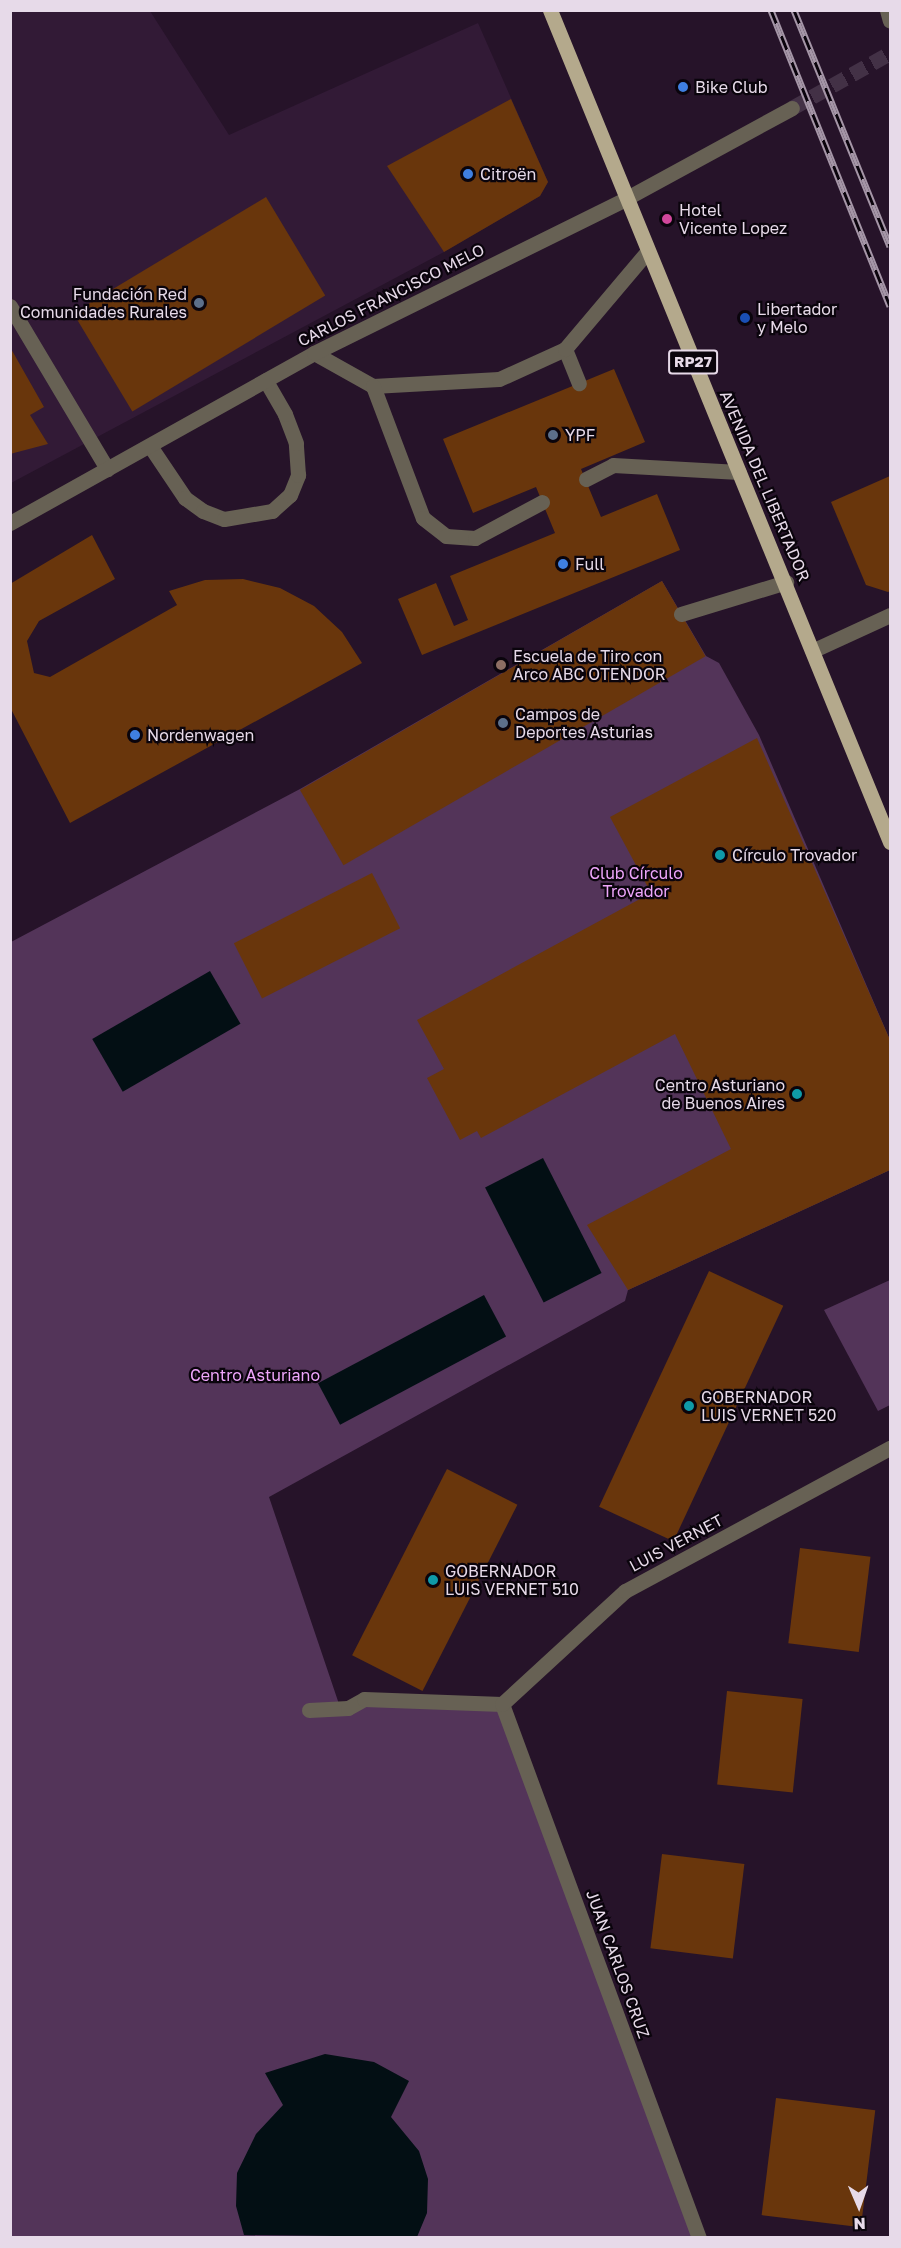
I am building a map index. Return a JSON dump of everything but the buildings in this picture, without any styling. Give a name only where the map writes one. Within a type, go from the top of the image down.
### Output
[{"type":"main road","name":"AVENIDA DEL LIBERTADOR","points":[[550,10],[625,199],[786,582],[891,842]]},
{"type":"street","points":[[886,10],[891,21]]},
{"type":"street","name":"CARLOS FRANCISCO MELO","points":[[10,524],[314,353],[625,199],[792,108]]},
{"type":"street","points":[[314,353],[373,386],[499,379],[565,349],[647,252]]},
{"type":"street","points":[[10,306],[107,468]]},
{"type":"street","points":[[565,349],[579,383]]},
{"type":"street","points":[[150,446],[185,498],[203,511],[224,519],[272,511],[290,495],[298,475],[296,443],[285,414],[265,380]]},
{"type":"street","points":[[373,386],[423,518],[446,536],[476,538],[542,502]]},
{"type":"street","points":[[586,479],[611,461],[739,472]]},
{"type":"street","points":[[681,614],[786,582]]},
{"type":"street","points":[[814,650],[891,615]]},
{"type":"street","name":"LUIS VERNET","points":[[502,1704],[625,1591],[891,1448]]},
{"type":"street","points":[[309,1710],[348,1708],[364,1699],[502,1704]]},
{"type":"street","name":"JUAN CARLOS CRUZ","points":[[502,1704],[699,2238]]},
{"type":"shaded area","points":[[11,11],[150,11],[229,135],[478,23],[548,182],[540,196],[444,252],[11,483]]},
{"type":"shaded area","points":[[210,971],[240,1024],[123,1092],[92,1039]]},
{"type":"shaded area","points":[[543,1158],[602,1273],[544,1302],[485,1188]]},
{"type":"shaded area","points":[[484,1295],[506,1336],[340,1425],[318,1383]]},
{"type":"shaded area","points":[[325,2054],[374,2062],[409,2081],[391,2117],[419,2151],[428,2179],[427,2213],[417,2237],[244,2235],[236,2206],[237,2173],[256,2134],[283,2105],[265,2073]]},
{"type":"green space","points":[[662,581],[706,656],[719,663],[759,735],[890,1040],[890,1170],[628,1290],[625,1301],[269,1497],[340,1707],[364,1699],[502,1704],[702,2237],[11,2237],[11,942],[300,789]]},
{"type":"green space","points":[[890,1280],[890,1405],[878,1411],[824,1310]]},
{"type":"tunnel","points":[[792,108],[890,53]]},
{"type":"railway","points":[[771,10],[890,306]]},
{"type":"railway","points":[[794,10],[890,246]]},
{"type":"place","name":"Bike Club","points":[[683,87]]},
{"type":"place","name":"Citroën","points":[[468,174]]},
{"type":"place","name":"Hotel Vicente Lopez","points":[[667,219]]},
{"type":"place","name":"Fundación Red Comunidades Rurales","points":[[199,303]]},
{"type":"place","name":"Libertador y Melo","points":[[745,318]]},
{"type":"place","name":"YPF","points":[[553,435]]},
{"type":"place","name":"Full","points":[[563,564]]},
{"type":"place","name":"Escuela de Tiro con Arco ABC OTENDOR","points":[[501,665]]},
{"type":"place","name":"Campos de Deportes Asturias","points":[[503,723]]},
{"type":"place","name":"Nordenwagen","points":[[135,735]]},
{"type":"place","name":"Círculo Trovador","points":[[720,855]]},
{"type":"place","name":"Centro Asturiano de Buenos Aires","points":[[797,1094]]},
{"type":"place","name":"GOBERNADOR LUIS VERNET 520","points":[[689,1406]]},
{"type":"place","name":"GOBERNADOR LUIS VERNET 510","points":[[433,1580]]},
{"type":"park label","name":"Club Círculo Trovador","points":[[636,882]]},
{"type":"park label","name":"Centro Asturiano","points":[[255,1375]]}]
